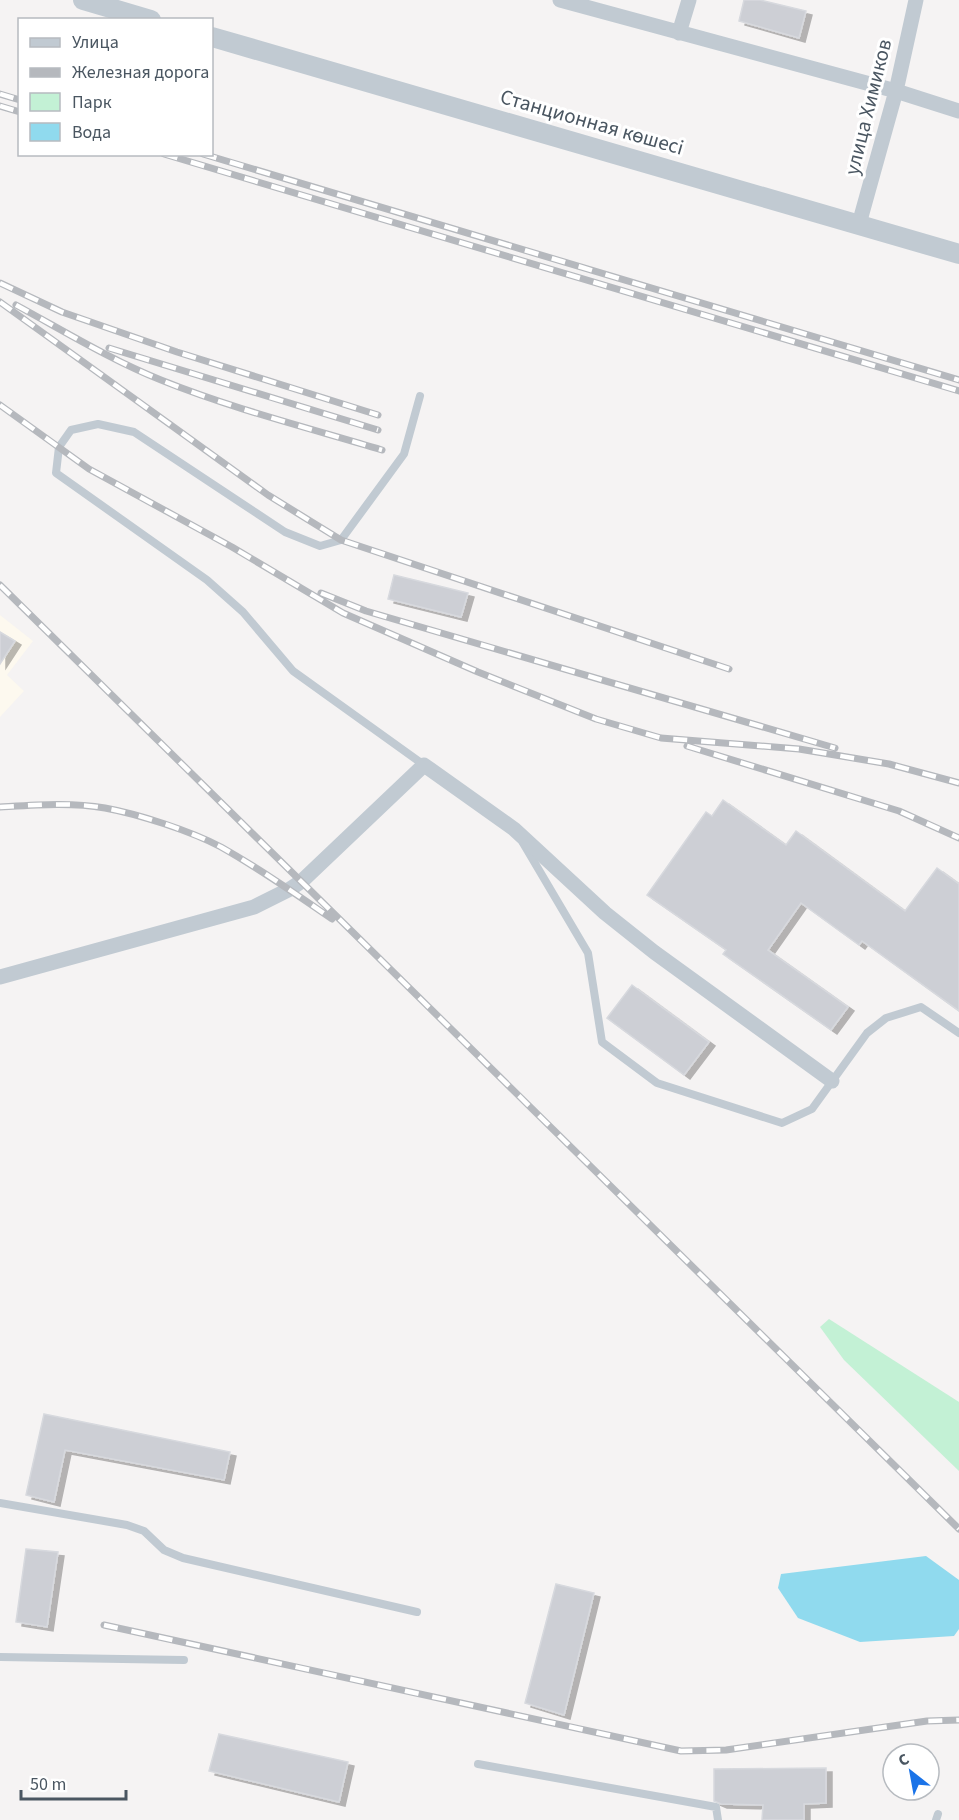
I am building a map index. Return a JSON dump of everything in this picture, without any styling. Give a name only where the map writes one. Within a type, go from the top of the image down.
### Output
[{"type":"street","points":[[84,0],[144,18]]},
{"type":"street","points":[[560,0],[896,91],[959,111]]},
{"type":"street","points":[[679,33],[689,0]]},
{"type":"street","name":"улица Химиков","points":[[859,224],[896,91],[916,0]]},
{"type":"street","name":"Станционная көшесі","points":[[213,37],[959,254]]},
{"type":"street","points":[[0,977],[254,907],[302,881],[424,765],[514,829],[613,920],[832,1081]]},
{"type":"lane","points":[[420,396],[404,454],[341,540],[320,546],[285,532],[135,432],[98,424],[71,430],[59,447],[56,473],[207,580],[243,612],[293,671],[424,765]]},
{"type":"lane","points":[[514,829],[588,953],[602,1042],[657,1083],[782,1123],[813,1109],[867,1033],[886,1018],[921,1007],[959,1034]]},
{"type":"lane","points":[[0,1503],[127,1525],[144,1531],[165,1550],[183,1558],[417,1612]]},
{"type":"lane","points":[[0,1657],[184,1660]]},
{"type":"lane","points":[[478,1764],[716,1807],[718,1820]]},
{"type":"shaded area","points":[[0,615],[33,641],[7,675],[24,691],[0,717]]},
{"type":"green space","points":[[829,1319],[959,1402],[959,1471],[844,1360],[820,1327]]},
{"type":"water","points":[[926,1556],[959,1580],[959,1629],[954,1636],[860,1642],[798,1618],[778,1588],[781,1574]]},
{"type":"building","points":[[744,0],[760,0],[806,11],[799,38],[739,21]]},
{"type":"building","points":[[394,575],[468,593],[461,617],[388,599]]},
{"type":"building","points":[[0,632],[15,641],[0,664]]},
{"type":"building","points":[[723,800],[786,845],[796,831],[905,911],[937,868],[959,884],[959,1011],[862,941],[859,945],[801,903],[768,950],[848,1007],[831,1030],[723,954],[726,950],[647,895],[706,812],[712,816]]},
{"type":"building","points":[[632,985],[709,1042],[684,1075],[607,1018]]},
{"type":"building","points":[[44,1414],[230,1452],[224,1480],[65,1450],[54,1502],[26,1495]]},
{"type":"building","points":[[26,1549],[58,1552],[47,1627],[16,1622]]},
{"type":"building","points":[[556,1584],[594,1593],[564,1715],[525,1703]]},
{"type":"building","points":[[219,1734],[348,1762],[339,1802],[209,1771]]},
{"type":"building","points":[[826,1768],[826,1803],[804,1804],[804,1820],[762,1820],[763,1805],[721,1804],[714,1801],[714,1769]]},
{"type":"railway","points":[[0,94],[18,99]]},
{"type":"railway","points":[[0,106],[18,111]]},
{"type":"railway","points":[[171,156],[959,391]]},
{"type":"railway","points":[[210,156],[959,380]]},
{"type":"railway","points":[[0,283],[62,312],[177,352],[378,415]]},
{"type":"railway","points":[[0,302],[268,495],[341,540],[729,669]]},
{"type":"railway","points":[[16,305],[106,354],[161,380],[243,409],[382,450]]},
{"type":"railway","points":[[109,348],[378,430]]},
{"type":"railway","points":[[0,405],[89,469],[232,547],[343,613],[478,672],[596,719],[661,738],[799,749],[889,764],[959,783]]},
{"type":"railway","points":[[0,585],[959,1529]]},
{"type":"railway","points":[[321,593],[366,611],[835,748]]},
{"type":"railway","points":[[687,746],[899,811],[959,838]]},
{"type":"railway","points":[[0,807],[52,804],[92,806],[164,824],[221,847],[332,919]]},
{"type":"railway","points":[[104,1625],[681,1751],[726,1750],[927,1721],[959,1720]]}]
